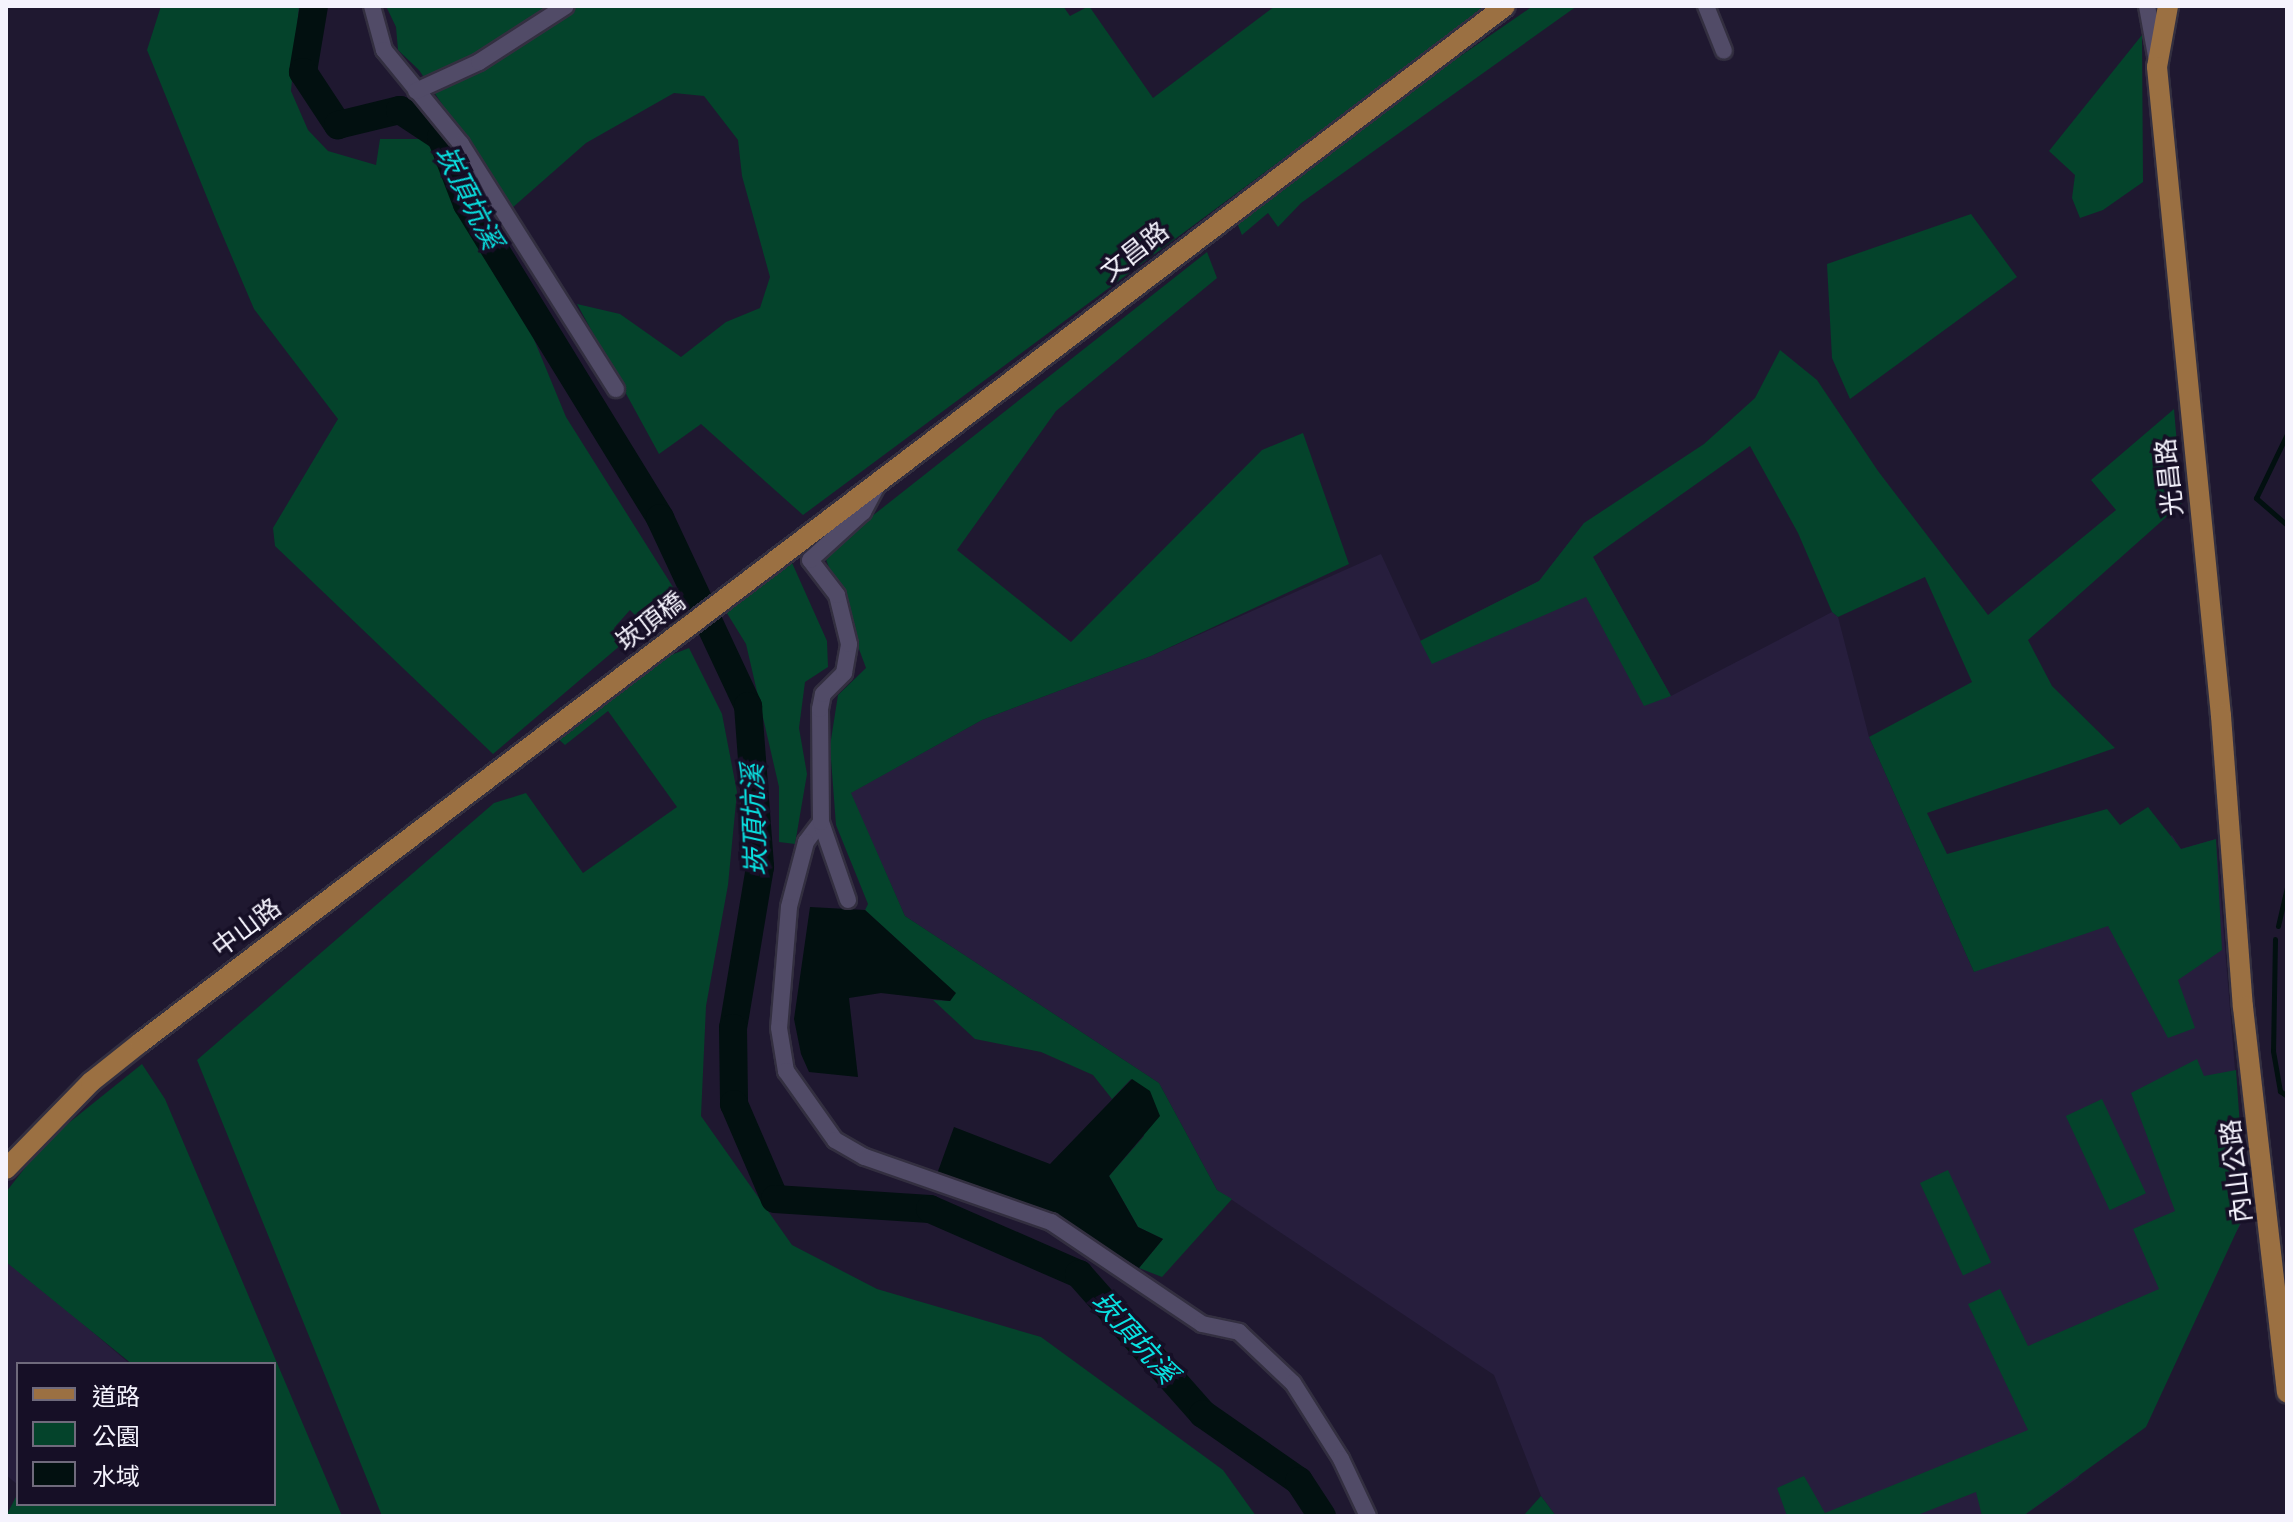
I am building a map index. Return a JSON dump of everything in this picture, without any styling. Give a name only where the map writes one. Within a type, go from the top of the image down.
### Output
[{"type":"main road","name":"文昌路","points":[[800,543],[1505,6]]},
{"type":"main road","name":"光昌路","points":[[2168,6],[2157,67],[2239,943]]},
{"type":"main road","name":"崁頂橋","points":[[533,742],[800,543]]},
{"type":"main road","name":"中山路","points":[[6,1169],[91,1082],[533,742]]},
{"type":"main road","name":"內山公路","points":[[2239,943],[2287,1393]]},
{"type":"street","points":[[372,6],[384,50],[461,144],[616,389]]},
{"type":"street","points":[[416,91],[466,70],[566,6]]},
{"type":"street","points":[[1706,6],[1724,51]]},
{"type":"street","points":[[2147,6],[2157,67]]},
{"type":"street","points":[[848,900],[821,822],[820,709],[823,694],[844,673],[849,644],[837,595],[810,560],[863,512],[878,482]]},
{"type":"street","points":[[821,822],[806,842],[789,907],[779,1028],[786,1071],[835,1140],[865,1157],[1051,1222],[1202,1324],[1239,1332],[1293,1383],[1341,1459],[1368,1516]]},
{"type":"shaded area","points":[[1584,523],[1593,557],[1671,696],[1832,612],[1838,617],[1869,737],[1974,972],[2172,835],[2181,849],[2216,839],[2247,1215],[2078,1478],[2023,1516],[1556,1516],[1541,1496],[1494,1375],[1217,1190],[1159,1083],[905,916],[850,793],[982,720],[1151,656],[1381,554],[1421,641],[1539,581]]},
{"type":"shaded area","points":[[6,1258],[128,1362],[16,1362],[16,1483],[6,1475]]},
{"type":"green space","points":[[161,6],[299,6],[291,91],[308,130],[328,151],[376,165],[380,139],[425,139],[512,286],[566,417],[683,603],[647,627],[630,610],[614,628],[622,644],[493,754],[275,546],[273,528],[338,419],[254,309],[147,50]]},
{"type":"green space","points":[[386,6],[1063,6],[1070,16],[1089,6],[1153,98],[1275,6],[1489,6],[803,515],[701,424],[659,454],[577,304],[620,314],[681,357],[726,322],[760,308],[770,277],[742,176],[738,140],[704,96],[674,93],[586,143],[512,208],[419,70],[398,50],[396,27]]},
{"type":"green space","points":[[1533,6],[1577,6],[1301,203],[1278,227],[1268,213],[1242,235],[1233,213]]},
{"type":"green space","points":[[2142,35],[2143,182],[2103,210],[2080,218],[2072,198],[2075,175],[2049,151]]},
{"type":"green space","points":[[1971,214],[2017,277],[1850,399],[1832,358],[1827,264]]},
{"type":"green space","points":[[1207,252],[1217,278],[1056,411],[957,550],[1071,642],[1262,450],[1303,433],[1349,564],[1151,656],[982,720],[851,793],[905,916],[1159,1083],[1217,1190],[1232,1199],[1162,1277],[1139,1268],[1163,1239],[1138,1227],[1109,1176],[1144,1136],[1131,1079],[1112,1099],[1093,1075],[1041,1052],[975,1039],[933,1000],[950,1001],[955,993],[865,910],[868,904],[836,825],[830,746],[838,695],[866,668],[824,554]]},
{"type":"green space","points":[[1780,350],[1817,380],[1878,471],[1988,615],[2116,510],[2091,480],[2174,409],[2182,503],[2028,640],[2052,686],[2115,748],[1927,813],[1947,854],[2107,809],[2120,825],[2148,807],[2181,849],[2216,839],[2222,950],[2178,980],[2195,1028],[2168,1038],[2108,926],[1974,972],[1869,737],[1972,682],[1925,577],[1838,617],[1832,612],[1798,533],[1750,446],[1593,557],[1671,696],[1644,706],[1586,597],[1432,664],[1420,641],[1539,581],[1584,523],[1704,444],[1755,398]]},
{"type":"green space","points":[[789,556],[827,641],[828,667],[805,682],[799,728],[807,774],[795,844],[779,842],[779,787],[746,644],[725,610]]},
{"type":"green space","points":[[689,648],[722,714],[737,792],[728,885],[706,1006],[701,1116],[792,1245],[877,1289],[1041,1337],[1223,1470],[1256,1516],[382,1516],[197,1060],[494,803],[526,793],[583,873],[677,807],[608,711],[565,745],[555,736],[653,662]]},
{"type":"green space","points":[[2197,1059],[2204,1076],[2236,1070],[2246,1211],[2146,1427],[2023,1516],[1982,1516],[1976,1492],[1915,1516],[1787,1516],[1777,1488],[1804,1476],[1825,1513],[2028,1430],[1968,1304],[2000,1289],[2028,1346],[2159,1289],[2133,1229],[2175,1211],[2131,1093]]},
{"type":"green space","points":[[142,1064],[165,1099],[342,1516],[6,1516],[16,1497],[16,1506],[276,1506],[276,1362],[130,1362],[6,1262],[6,1192],[45,1142]]},
{"type":"green space","points":[[2102,1099],[2146,1193],[2110,1210],[2066,1116]]},
{"type":"green space","points":[[1948,1170],[1991,1262],[1963,1276],[1920,1183]]},
{"type":"green space","points":[[1541,1496],[1556,1516],[1523,1516]]},
{"type":"water","points":[[810,907],[865,910],[956,993],[950,1001],[881,993],[849,998],[858,1077],[809,1072],[801,1054],[794,1019]]},
{"type":"water","points":[[1132,1079],[1150,1091],[1160,1116],[1109,1176],[1138,1227],[1163,1239],[1139,1268],[1075,1229],[937,1174],[954,1127],[1050,1164]]},
{"type":"waterway","name":"崁頂坑溪","points":[[314,6],[303,72],[338,125],[400,110],[441,137],[467,204],[660,518],[748,706],[760,867],[733,1028],[734,1104],[775,1199],[930,1209],[1079,1274],[1203,1414],[1299,1481],[1322,1516]]},
{"type":"waterway","points":[[2287,434],[2256,498],[2287,525]]},
{"type":"waterway","points":[[2278,926],[2287,888]]},
{"type":"waterway","points":[[2275,939],[2273,1051],[2280,1091],[2287,1096]]}]
